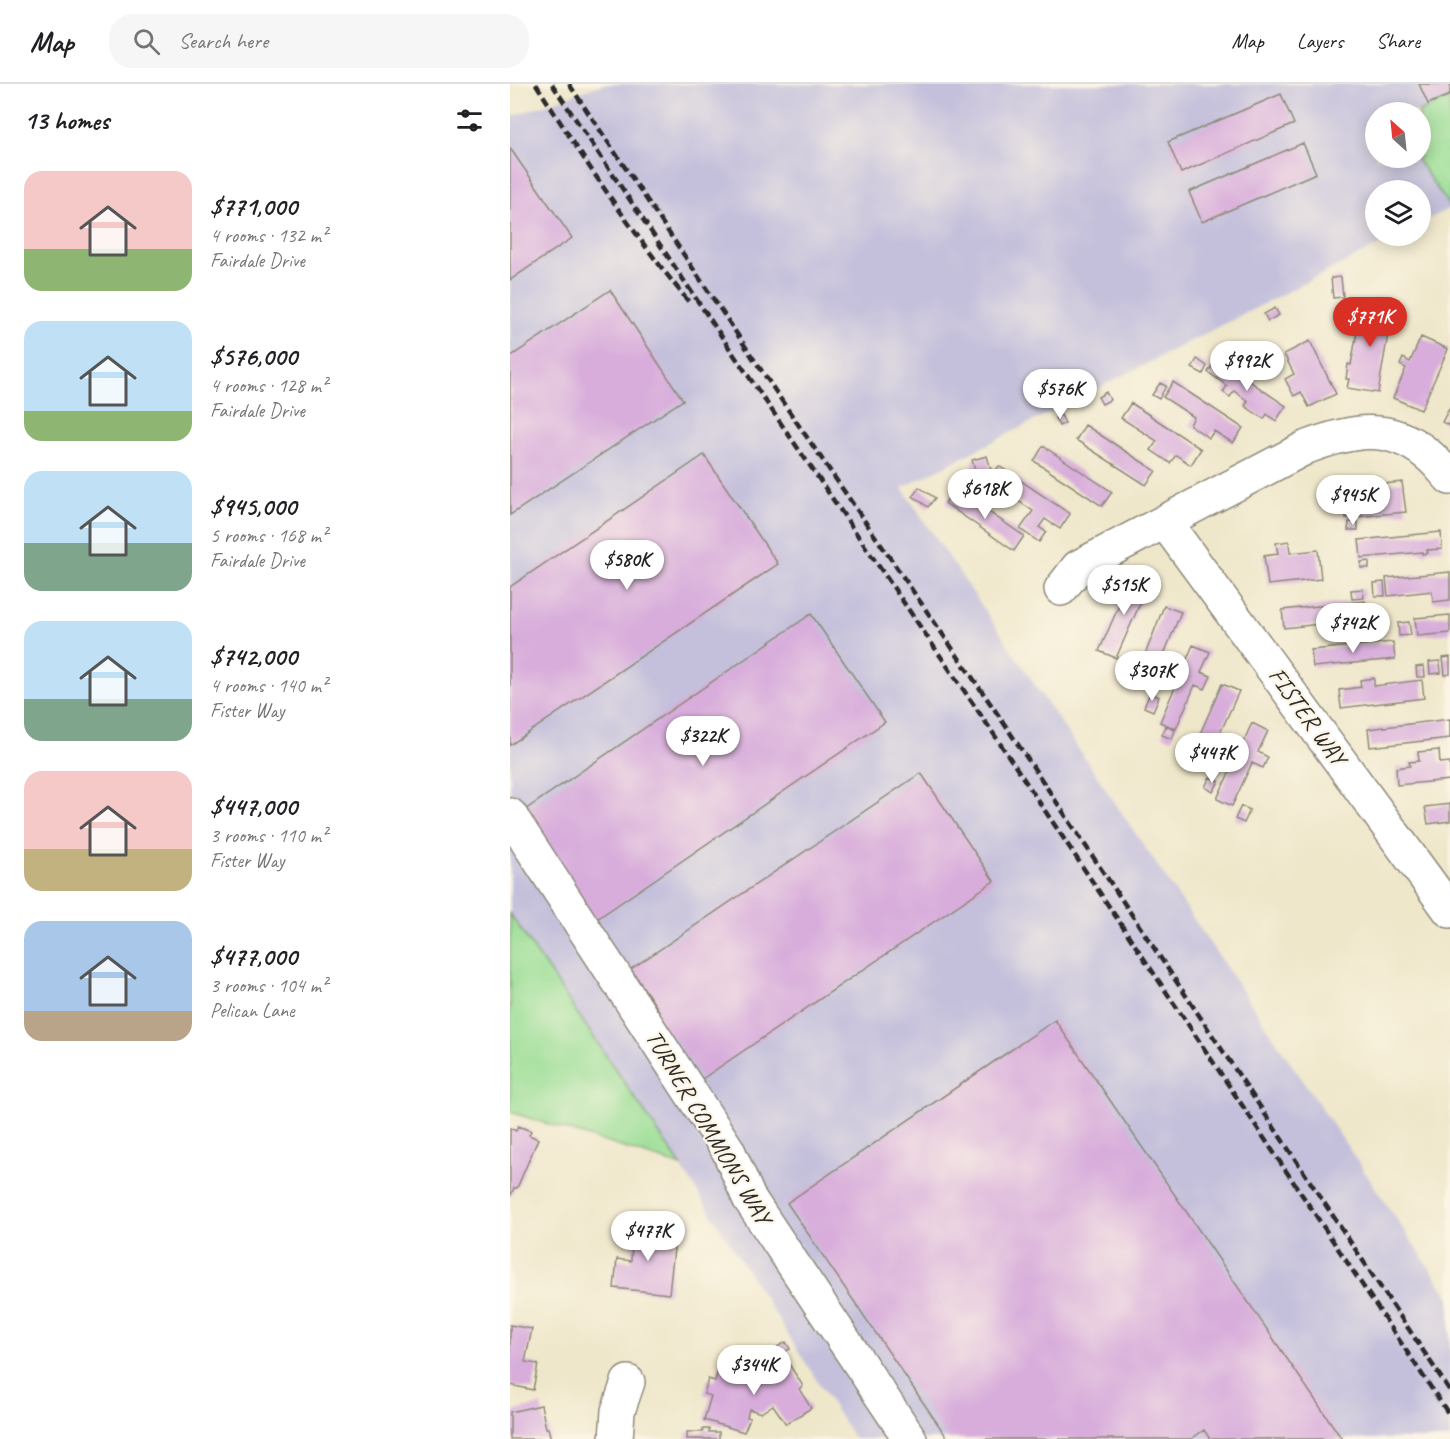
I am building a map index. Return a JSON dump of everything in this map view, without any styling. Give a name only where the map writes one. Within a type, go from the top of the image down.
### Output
[{"type":"street","points":[[1061,589],[1078,567],[1307,447],[1338,436],[1366,432],[1390,434],[1411,443],[1428,455],[1450,478]]},
{"type":"street","name":"FISTER WAY","points":[[1165,522],[1450,911]]},
{"type":"street","name":"TURNER COMMONS WAY","points":[[510,815],[728,1150],[749,1198],[910,1439]]},
{"type":"street","points":[[616,1439],[618,1411],[628,1382]]},
{"type":"shaded area","points":[[603,84],[1450,84],[1450,98],[1431,107],[1431,102],[1365,102],[1365,168],[1423,168],[1431,180],[1365,180],[1365,246],[1377,246],[902,488],[1450,1298],[1450,1439],[854,1439],[681,1166],[510,914],[510,117]]},
{"type":"shaded area","points":[[1431,180],[1450,208],[1431,218]]},
{"type":"green space","points":[[1450,98],[1450,207],[1423,168],[1431,168],[1431,107]]},
{"type":"green space","points":[[510,914],[681,1166],[510,1112]]},
{"type":"building","points":[[1419,84],[1450,84],[1450,95],[1431,103],[1427,102]]},
{"type":"building","points":[[1281,94],[1294,124],[1181,173],[1168,142]]},
{"type":"building","points":[[1303,143],[1316,173],[1202,222],[1189,192]]},
{"type":"building","points":[[510,148],[572,238],[510,280]]},
{"type":"building","points":[[1341,277],[1343,297],[1333,298],[1331,278]]},
{"type":"building","points":[[610,290],[683,400],[510,515],[510,357]]},
{"type":"building","points":[[1372,298],[1383,300],[1382,308],[1392,310],[1378,393],[1347,388],[1349,379],[1346,379],[1348,364],[1351,365],[1362,304],[1371,306]]},
{"type":"building","points":[[1275,308],[1279,315],[1268,321],[1264,314]]},
{"type":"building","points":[[1421,337],[1448,349],[1421,410],[1393,398],[1406,368],[1400,365],[1403,358],[1410,362]]},
{"type":"building","points":[[1310,341],[1336,394],[1309,407],[1301,392],[1294,396],[1285,379],[1294,374],[1284,354]]},
{"type":"building","points":[[1197,359],[1207,366],[1203,374],[1192,368]]},
{"type":"building","points":[[1217,359],[1286,406],[1276,421],[1267,414],[1264,419],[1245,406],[1248,401],[1234,391],[1230,397],[1223,392],[1227,386],[1208,372]]},
{"type":"building","points":[[1173,382],[1243,428],[1233,443],[1214,431],[1209,438],[1190,425],[1194,417],[1163,397]]},
{"type":"building","points":[[1160,383],[1166,386],[1159,399],[1152,395]]},
{"type":"building","points":[[1106,392],[1110,400],[1102,404],[1098,397]]},
{"type":"building","points":[[1131,403],[1201,449],[1191,465],[1176,455],[1170,463],[1151,450],[1157,441],[1121,418]]},
{"type":"building","points":[[1450,407],[1450,426],[1442,422]]},
{"type":"building","points":[[1061,415],[1065,423],[1059,426],[1055,418]]},
{"type":"building","points":[[1085,425],[1156,471],[1146,485],[1076,440]]},
{"type":"building","points":[[1043,446],[1112,492],[1102,506],[1034,461]]},
{"type":"building","points":[[704,455],[778,564],[510,745],[510,587]]},
{"type":"building","points":[[987,456],[992,473],[977,477],[972,460]]},
{"type":"building","points":[[999,466],[1070,514],[1060,529],[1045,519],[1039,527],[1046,532],[1039,542],[1020,529],[1033,511],[989,481]]},
{"type":"building","points":[[1402,482],[1406,512],[1346,518],[1343,488]]},
{"type":"building","points":[[919,487],[935,498],[928,507],[913,496]]},
{"type":"building","points":[[955,489],[1024,536],[1014,551],[945,503]]},
{"type":"building","points":[[1349,522],[1358,522],[1358,530],[1348,530]]},
{"type":"building","points":[[1441,532],[1442,549],[1427,550],[1428,553],[1422,554],[1422,552],[1361,558],[1359,540]]},
{"type":"building","points":[[1289,541],[1290,553],[1318,550],[1321,579],[1268,585],[1264,556],[1278,554],[1276,543]]},
{"type":"building","points":[[1369,561],[1369,568],[1361,568],[1361,562]]},
{"type":"building","points":[[1450,572],[1450,600],[1433,602],[1432,591],[1388,596],[1386,578]]},
{"type":"building","points":[[1133,574],[1150,581],[1116,658],[1099,651]]},
{"type":"building","points":[[1384,582],[1385,596],[1375,596],[1374,583]]},
{"type":"building","points":[[1363,589],[1364,598],[1352,599],[1351,590]]},
{"type":"building","points":[[1365,601],[1367,619],[1284,628],[1282,610]]},
{"type":"building","points":[[1164,606],[1181,612],[1150,689],[1134,683]]},
{"type":"building","points":[[811,614],[885,722],[594,921],[522,812]]},
{"type":"building","points":[[1450,615],[1450,633],[1417,636],[1415,618]]},
{"type":"building","points":[[1409,622],[1411,635],[1399,636],[1398,623]]},
{"type":"building","points":[[1373,633],[1374,641],[1363,642],[1362,634]]},
{"type":"building","points":[[1393,642],[1395,659],[1313,667],[1311,650]]},
{"type":"building","points":[[1193,645],[1210,652],[1201,672],[1211,676],[1205,689],[1195,685],[1176,729],[1160,722]]},
{"type":"building","points":[[1450,657],[1450,674],[1445,675],[1443,658]]},
{"type":"building","points":[[1440,661],[1441,673],[1430,674],[1429,662]]},
{"type":"building","points":[[1424,666],[1425,677],[1417,677],[1416,667]]},
{"type":"building","points":[[1374,678],[1374,686],[1422,680],[1424,698],[1341,708],[1339,690],[1361,687],[1360,680]]},
{"type":"building","points":[[1222,684],[1239,691],[1205,767],[1189,759]]},
{"type":"building","points":[[1150,693],[1159,697],[1153,711],[1144,707]]},
{"type":"building","points":[[1450,719],[1450,738],[1370,747],[1368,729]]},
{"type":"building","points":[[1252,723],[1268,731],[1258,752],[1268,757],[1263,768],[1252,763],[1232,806],[1217,799]]},
{"type":"building","points":[[1166,726],[1175,730],[1172,739],[1162,735]]},
{"type":"building","points":[[1439,750],[1440,763],[1450,762],[1450,780],[1397,785],[1396,768],[1410,766],[1409,762],[1419,761],[1418,752]]},
{"type":"building","points":[[921,773],[994,881],[702,1079],[673,1036],[636,1028],[660,1012],[631,969]]},
{"type":"building","points":[[1210,777],[1219,781],[1213,792],[1205,787]]},
{"type":"building","points":[[1450,804],[1450,821],[1428,824],[1425,807]]},
{"type":"building","points":[[1241,806],[1250,810],[1244,823],[1235,819]]},
{"type":"building","points":[[1055,1020],[1342,1439],[1210,1439],[1204,1430],[1191,1439],[948,1439],[787,1203]]},
{"type":"building","points":[[518,1126],[531,1131],[529,1135],[538,1139],[517,1188],[514,1188],[510,1197],[510,1128],[516,1131]]},
{"type":"building","points":[[636,1226],[676,1230],[669,1294],[614,1288],[617,1259],[631,1261],[633,1229],[636,1229]]},
{"type":"building","points":[[510,1325],[532,1329],[525,1362],[538,1364],[533,1390],[510,1385]]},
{"type":"building","points":[[786,1342],[790,1349],[779,1355],[775,1348]]},
{"type":"building","points":[[787,1361],[803,1386],[799,1389],[811,1408],[786,1424],[773,1405],[761,1413],[749,1409],[747,1417],[750,1418],[744,1432],[704,1420],[711,1396],[704,1394],[708,1379],[715,1381],[719,1367],[760,1378]]},
{"type":"building","points":[[541,1405],[551,1439],[510,1439],[510,1412]]},
{"type":"building","points":[[703,1429],[709,1429],[709,1432],[719,1432],[719,1439],[687,1439],[687,1432],[703,1432]]},
{"type":"railway","points":[[536,84],[609,196],[689,302]]},
{"type":"railway","points":[[552,84],[734,355],[989,727],[1450,1416]]},
{"type":"railway","points":[[569,84],[782,401],[1001,719],[1450,1391]]}]
